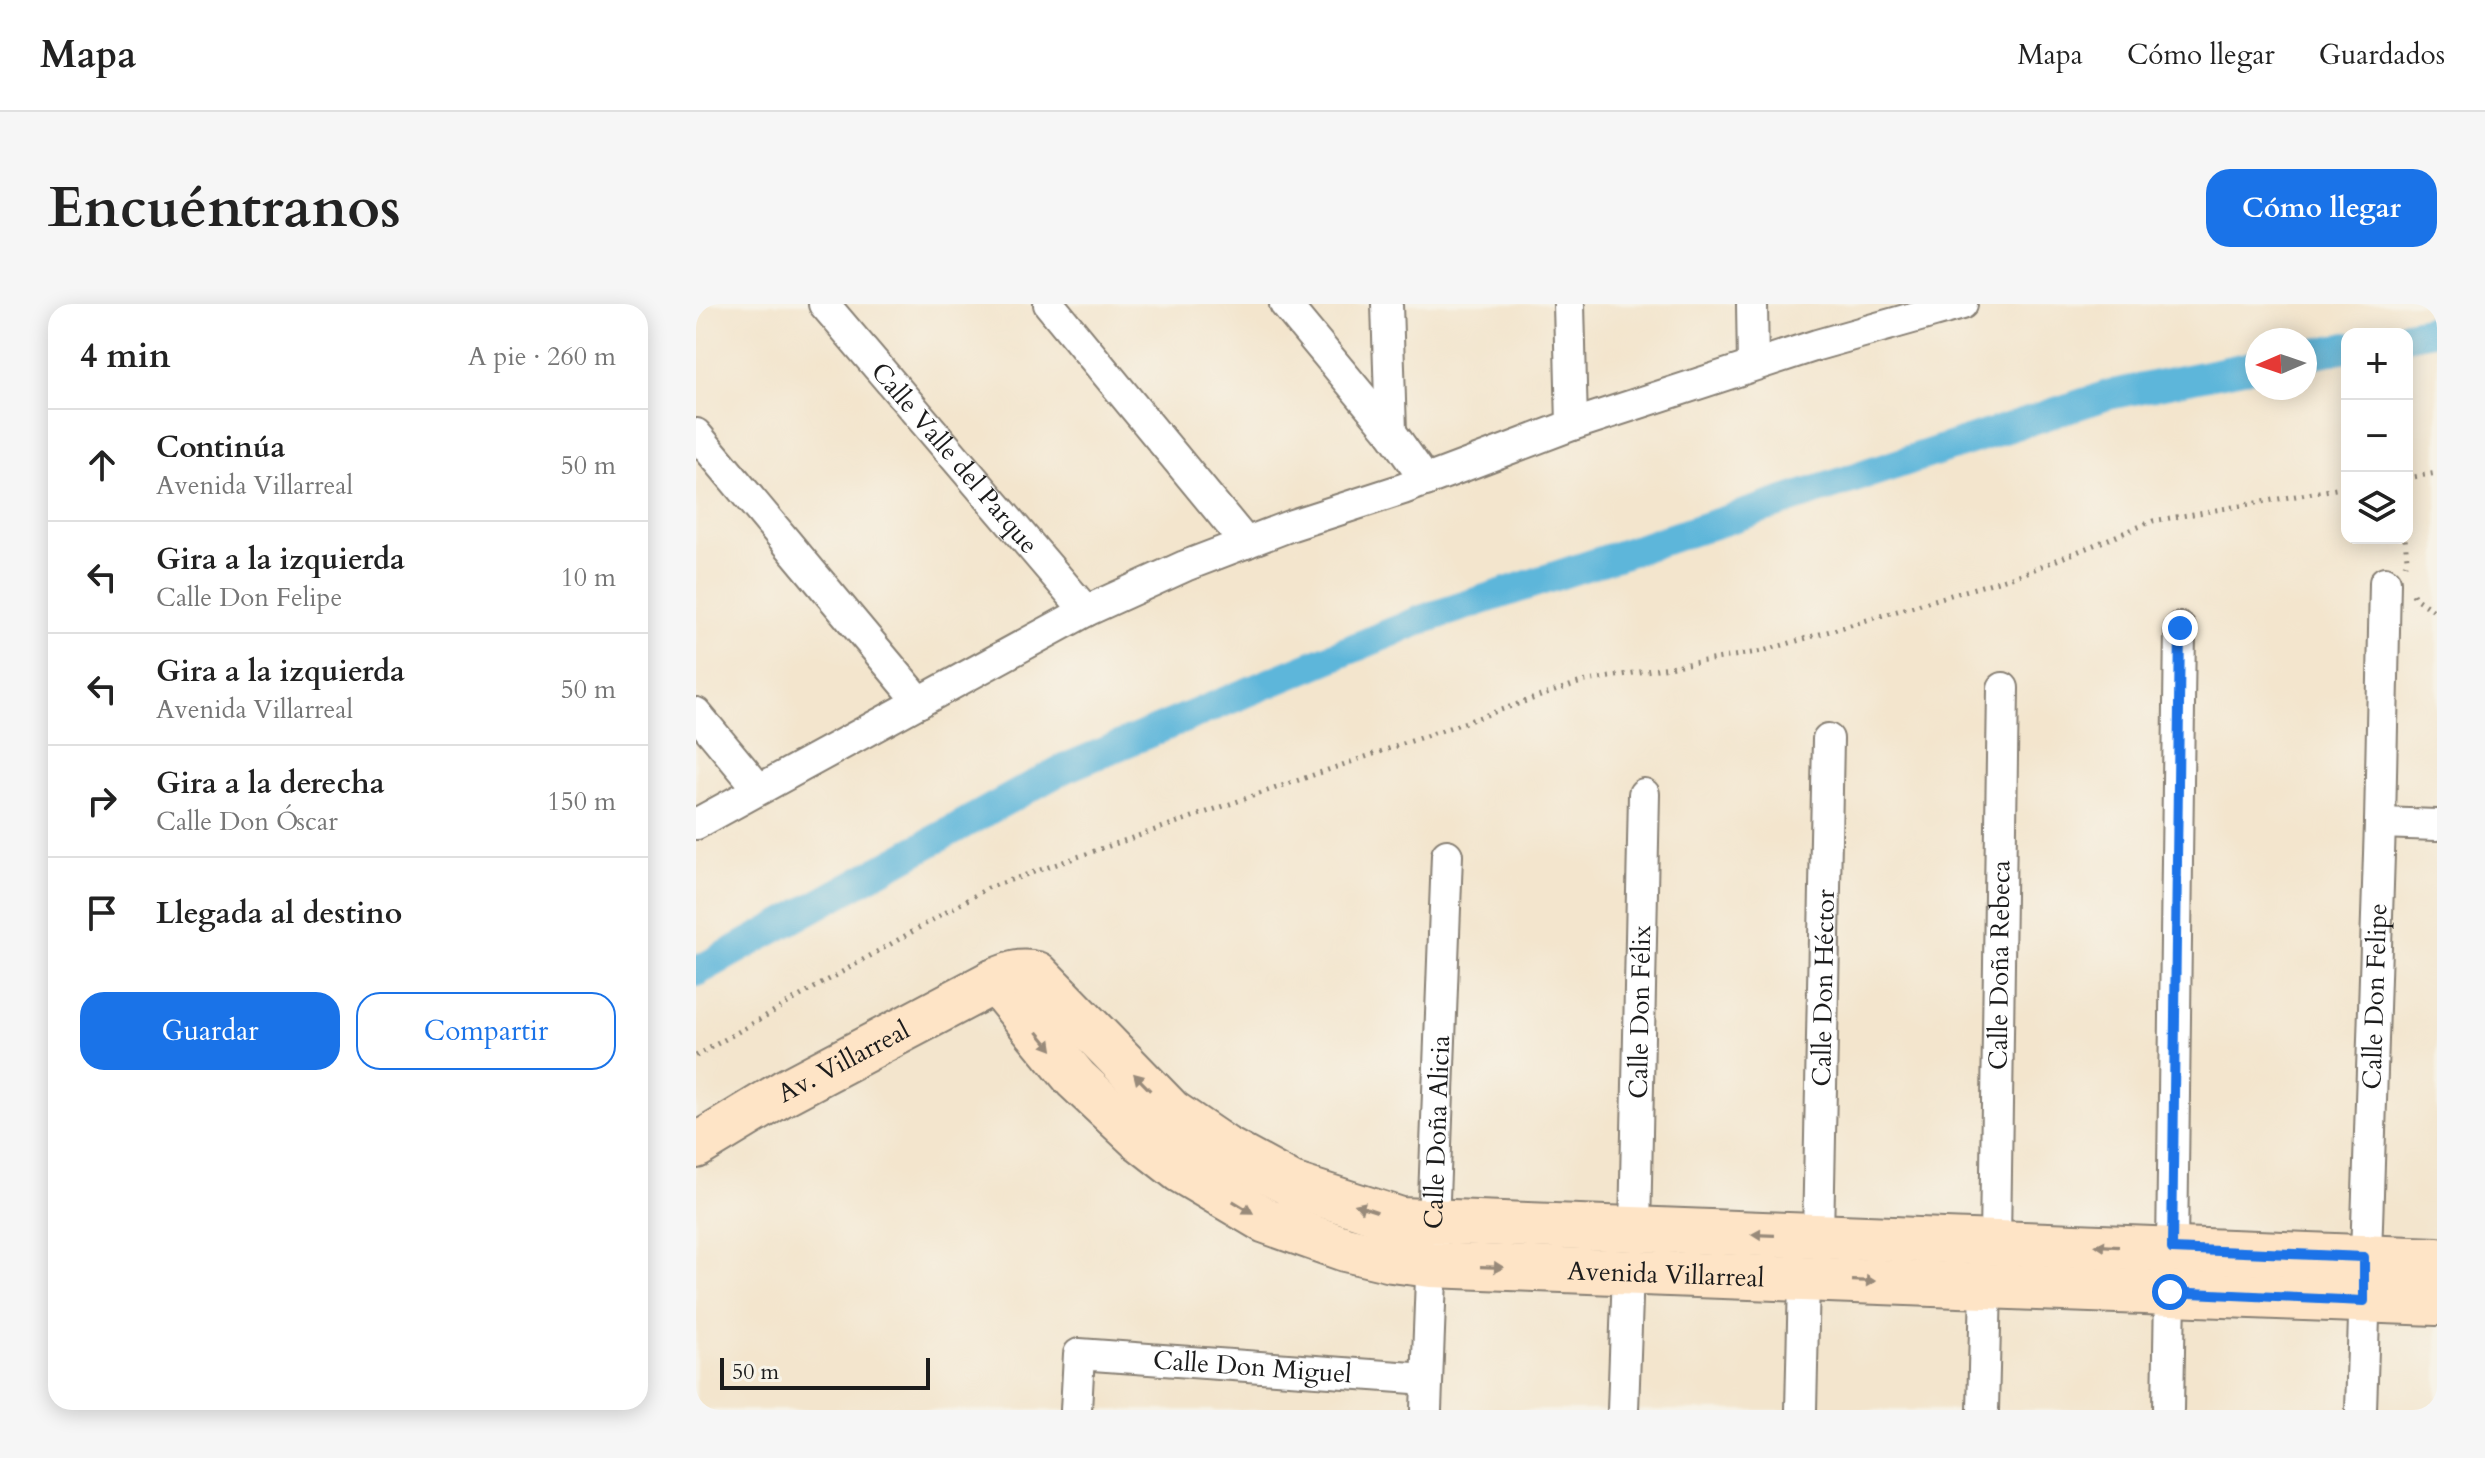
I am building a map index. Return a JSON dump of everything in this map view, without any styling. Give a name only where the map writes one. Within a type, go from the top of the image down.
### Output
[{"type":"street","name":"Calle Valle del Parque","points":[[824,304],[1086,611]]},
{"type":"street","points":[[1049,304],[1246,543]]},
{"type":"street","points":[[1285,304],[1391,432],[1426,481]]},
{"type":"street","points":[[1387,304],[1391,432]]},
{"type":"street","points":[[1569,304],[1572,425]]},
{"type":"street","points":[[1752,304],[1753,365]]},
{"type":"street","points":[[696,824],[1086,611],[1159,577],[1292,525],[1426,481],[1572,425],[1931,309],[1962,304]]},
{"type":"street","points":[[696,434],[920,702]]},
{"type":"street","name":"Calle Don Felipe","points":[[2361,1410],[2380,823],[2402,578]]},
{"type":"street","points":[[2172,1249],[2180,628]]},
{"type":"street","name":"Calle Doña Rebeca","points":[[1995,1241],[2003,688]]},
{"type":"street","points":[[696,713],[759,789]]},
{"type":"street","name":"Calle Don Héctor","points":[[1818,1236],[1828,739]]},
{"type":"street","name":"Calle Don Félix","points":[[1623,1410],[1632,1251],[1644,794]]},
{"type":"street","points":[[2380,823],[2437,825]]},
{"type":"street","name":"Calle Doña Alicia","points":[[1426,1410],[1447,855]]},
{"type":"street","name":"Av. Villarreal","points":[[696,1146],[785,1092],[995,981],[1016,971],[1037,974]]},
{"type":"street","name":"Avenida Villarreal","points":[[1037,974],[1171,1112],[1224,1148],[1292,1185],[1401,1220],[1434,1222],[1804,1279],[2437,1303]]},
{"type":"street","name":"Avenida Villarreal","points":[[995,981],[1076,1079],[1139,1138],[1180,1170],[1266,1221],[1345,1249],[1392,1260],[1431,1265],[1818,1236],[2437,1260]]},
{"type":"street","points":[[1801,1410],[1804,1279]]},
{"type":"street","points":[[1983,1410],[1986,1285]]},
{"type":"street","points":[[2168,1410],[2170,1292]]},
{"type":"street","name":"Calle Don Miguel","points":[[1076,1410],[1079,1354],[1427,1379]]},
{"type":"path","points":[[2413,477],[2437,473]]},
{"type":"path","points":[[696,1056],[988,888],[1581,682],[1763,651],[2025,573],[2153,521],[2341,488]]},
{"type":"path","points":[[2407,559],[2402,578],[2415,598],[2437,613]]},
{"type":"waterway","points":[[2413,334],[2437,329]]},
{"type":"waterway","points":[[2317,353],[2341,348]]},
{"type":"waterway","points":[[696,972],[1063,769],[1421,620],[2108,395],[2245,367]]},
{"type":"route","points":[[2170,1292],[2364,1301],[2364,1257],[2172,1249],[2180,628]]}]
